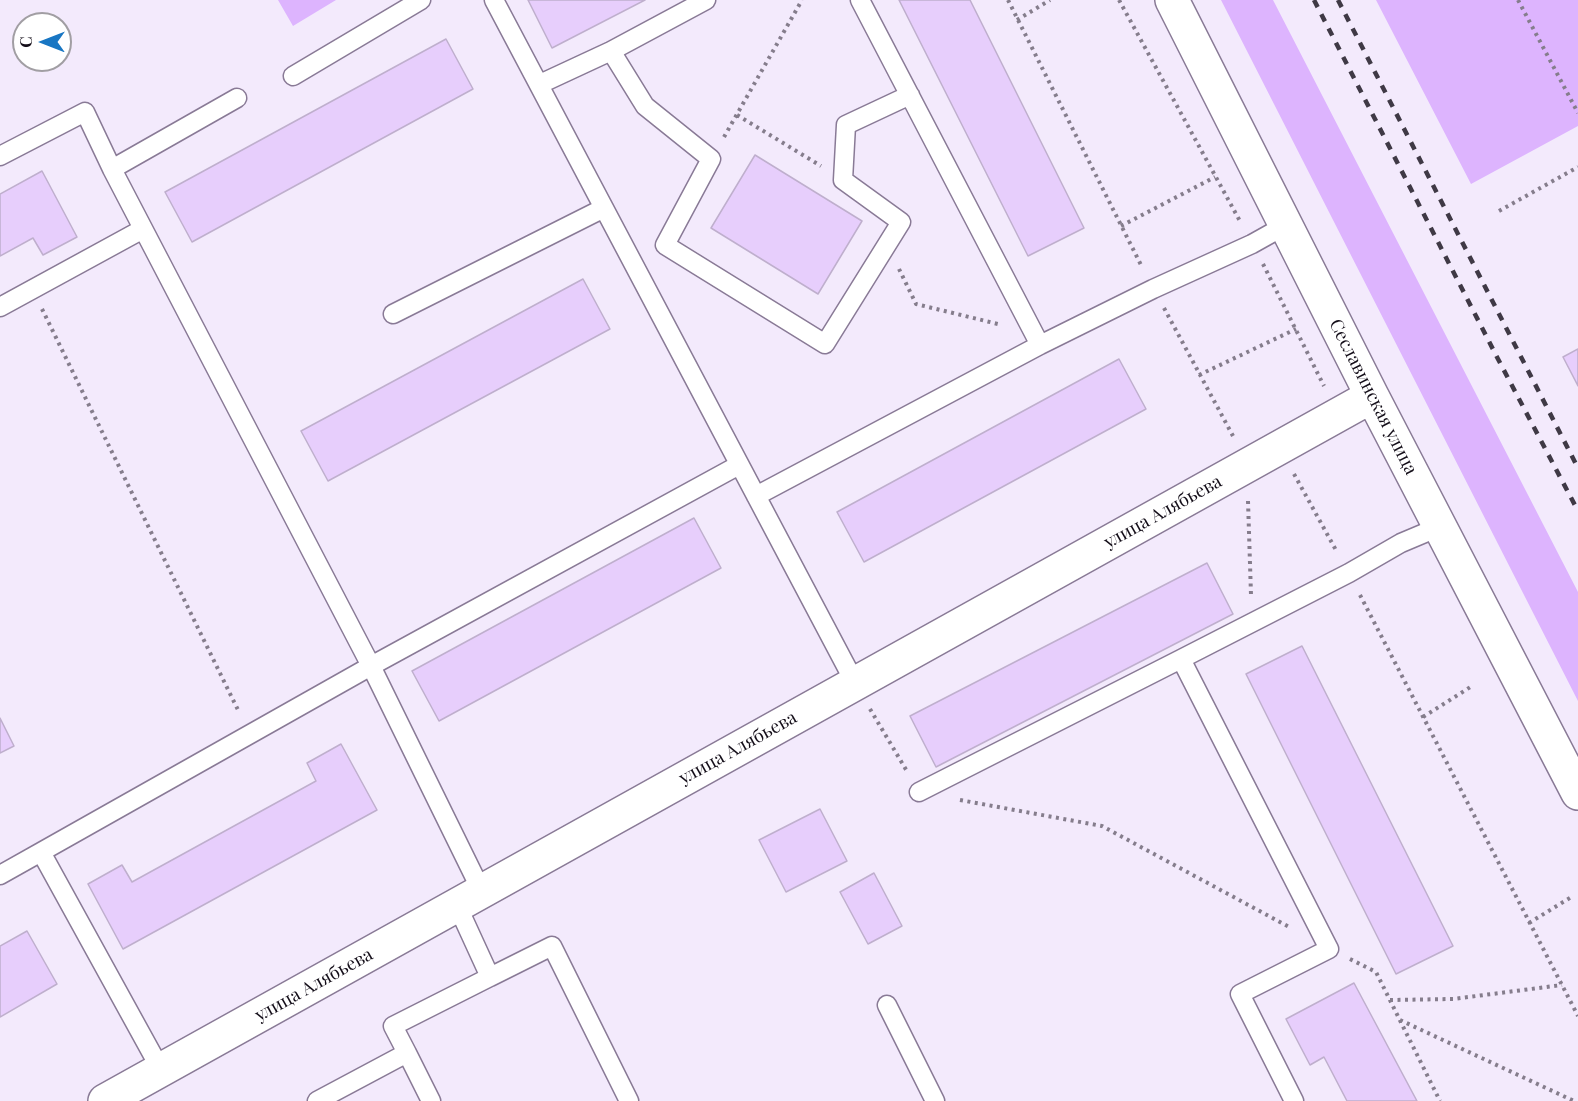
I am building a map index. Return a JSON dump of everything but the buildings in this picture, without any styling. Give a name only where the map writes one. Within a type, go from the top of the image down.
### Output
[{"type":"street","name":"Сеславинская улица","points":[[1172,0],[1371,396],[1578,793]]},
{"type":"street","name":"улица Алябьева","points":[[105,1101],[1371,396]]},
{"type":"lane","points":[[292,76],[421,0]]},
{"type":"lane","points":[[494,0],[855,683]]},
{"type":"lane","points":[[540,84],[611,51],[706,0]]},
{"type":"lane","points":[[860,0],[1037,339]]},
{"type":"lane","points":[[611,51],[645,106],[711,159],[665,245],[825,344],[901,222],[843,180],[846,124],[910,95]]},
{"type":"lane","points":[[112,169],[237,98]]},
{"type":"lane","points":[[0,156],[85,112],[112,169],[371,666],[469,898],[490,977]]},
{"type":"lane","points":[[393,314],[604,208]]},
{"type":"lane","points":[[756,496],[1037,339],[1154,289],[1252,244],[1286,225]]},
{"type":"lane","points":[[0,307],[143,229]]},
{"type":"lane","points":[[0,876],[371,666],[739,465]]},
{"type":"lane","points":[[919,792],[1349,573],[1401,543],[1439,527]]},
{"type":"lane","points":[[1181,659],[1329,949],[1240,994],[1294,1101]]},
{"type":"lane","points":[[41,852],[160,1070]]},
{"type":"lane","points":[[431,1101],[393,1026],[552,946],[629,1101]]},
{"type":"lane","points":[[887,1005],[935,1101]]},
{"type":"lane","points":[[318,1101],[407,1053]]},
{"type":"path","points":[[711,159],[802,0]]},
{"type":"path","points":[[1008,0],[1121,226],[1247,465],[1251,623]]},
{"type":"path","points":[[1017,20],[1050,0]]},
{"type":"path","points":[[1119,0],[1252,244],[1325,390]]},
{"type":"path","points":[[1518,0],[1578,113]]},
{"type":"path","points":[[737,115],[843,180]]},
{"type":"path","points":[[1499,211],[1578,167]]},
{"type":"path","points":[[1121,226],[1215,177]]},
{"type":"path","points":[[888,244],[916,304],[1037,339]]},
{"type":"path","points":[[32,289],[250,734]]},
{"type":"path","points":[[1199,375],[1296,329]]},
{"type":"path","points":[[1279,448],[1349,573],[1578,1016]]},
{"type":"path","points":[[855,683],[919,792],[1101,826],[1376,972],[1440,1101]]},
{"type":"path","points":[[1423,717],[1472,686]]},
{"type":"path","points":[[1529,923],[1573,896]]},
{"type":"path","points":[[1390,1000],[1452,999],[1562,985]]},
{"type":"path","points":[[1400,1020],[1574,1101]]},
{"type":"shaded area","points":[[278,0],[336,0],[293,26]]},
{"type":"shaded area","points":[[1221,0],[1273,0],[1578,592],[1578,701]]},
{"type":"shaded area","points":[[1376,0],[1578,0],[1578,126],[1471,184]]},
{"type":"railway","points":[[1314,0],[1578,511]]},
{"type":"railway","points":[[1338,0],[1578,468]]}]
